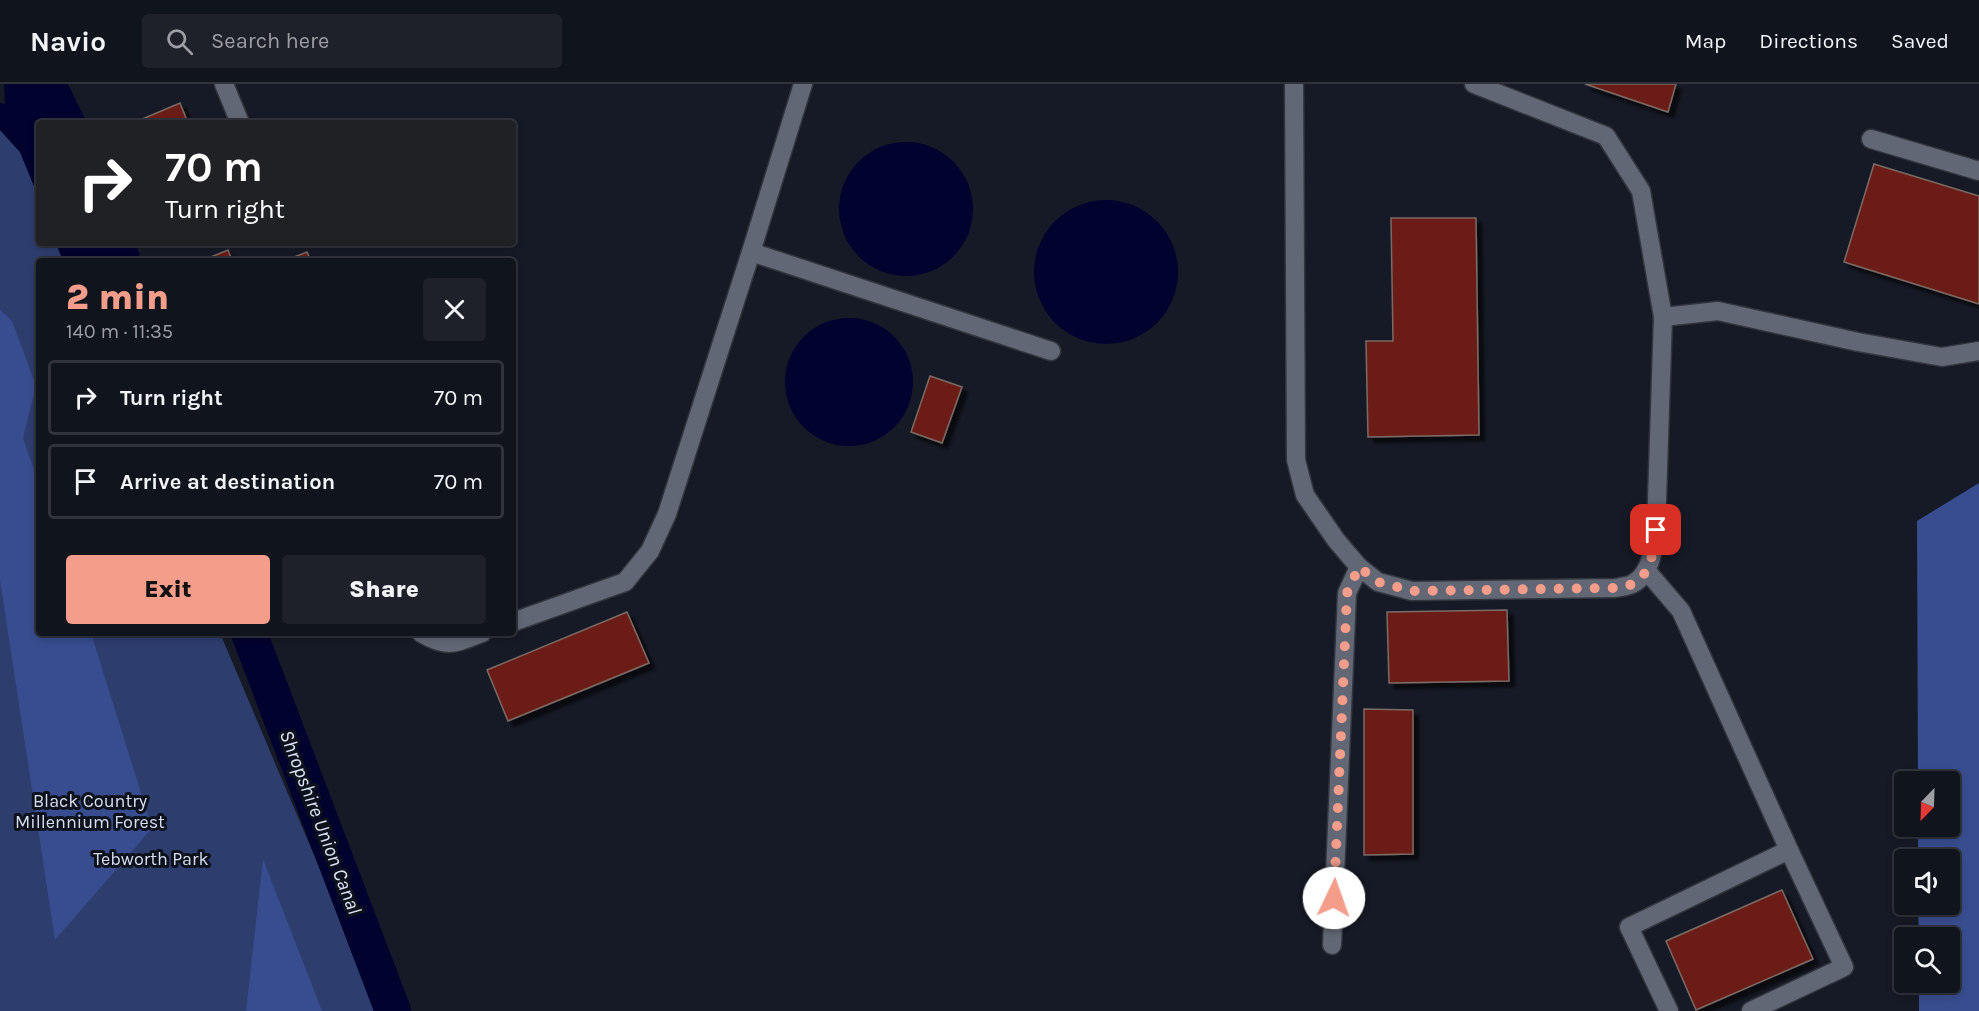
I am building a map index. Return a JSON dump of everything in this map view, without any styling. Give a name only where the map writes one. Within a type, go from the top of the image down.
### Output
[{"type":"lane","points":[[224,84],[239,120]]},
{"type":"lane","points":[[516,621],[625,582],[650,551],[666,514],[803,84]]},
{"type":"lane","points":[[1294,84],[1296,460],[1305,495],[1336,540],[1359,567],[1378,582],[1412,591],[1615,588],[1635,583],[1646,570],[1652,556],[1656,530],[1663,317],[1641,191],[1606,135],[1474,84]]},
{"type":"lane","points":[[1871,139],[1979,171]]},
{"type":"lane","points":[[751,252],[1051,351]]},
{"type":"lane","points":[[1663,317],[1718,311],[1858,342],[1942,357],[1979,351]]},
{"type":"lane","points":[[1332,945],[1347,593],[1359,567]]},
{"type":"lane","points":[[1646,570],[1681,611],[1844,967],[1751,1011]]},
{"type":"lane","points":[[426,636],[450,644],[473,636]]},
{"type":"lane","points":[[1669,1011],[1629,927],[1789,850]]},
{"type":"green space","name":"Tebworth Park","points":[[0,130],[20,152],[36,191],[36,246],[57,246],[62,258],[36,258],[36,636],[221,636],[380,1011],[0,1011]]},
{"type":"green space","name":"Black Country Millennium Forest","points":[[0,310],[12,321],[36,386],[23,438],[36,475],[36,636],[92,636],[152,828],[55,940],[0,580]]},
{"type":"green space","points":[[1979,483],[1979,1011],[1919,1011],[1919,993],[1960,993],[1960,927],[1919,927],[1918,915],[1960,915],[1960,849],[1918,849],[1918,837],[1960,837],[1960,771],[1918,771],[1917,521]]},
{"type":"green space","points":[[263,859],[322,1011],[246,1011]]},
{"type":"shaded area","points":[[4,84],[68,84],[86,120],[36,120],[36,191],[20,152],[0,130],[0,103],[5,104]]},
{"type":"shaded area","points":[[906,142],[932,147],[954,161],[968,183],[973,209],[968,235],[954,257],[932,271],[906,276],[880,271],[858,257],[844,235],[839,209],[844,183],[858,161],[880,147]]},
{"type":"shaded area","points":[[1106,200],[1133,206],[1146,212],[1157,221],[1166,232],[1172,245],[1178,272],[1172,299],[1166,312],[1157,323],[1146,332],[1133,338],[1106,344],[1079,338],[1066,332],[1055,323],[1046,312],[1040,299],[1034,272],[1040,245],[1046,232],[1055,221],[1066,212],[1079,206]]},
{"type":"shaded area","points":[[57,246],[136,246],[140,255],[132,258],[62,258]]},
{"type":"shaded area","points":[[849,318],[874,323],[895,336],[908,357],[913,382],[908,407],[895,428],[874,441],[849,446],[824,441],[803,428],[790,407],[785,382],[790,357],[803,336],[824,323]]},
{"type":"building","points":[[1585,84],[1676,84],[1668,112]]},
{"type":"building","points":[[180,103],[187,120],[140,120]]},
{"type":"building","points":[[1874,164],[1979,196],[1979,304],[1844,262]]},
{"type":"building","points":[[1391,218],[1476,218],[1479,435],[1368,437],[1366,341],[1393,341]]},
{"type":"building","points":[[228,250],[231,258],[208,258]]},
{"type":"building","points":[[307,252],[310,258],[292,258]]},
{"type":"building","points":[[930,376],[962,387],[942,443],[911,432]]},
{"type":"building","points":[[1507,610],[1509,681],[1389,683],[1387,612]]},
{"type":"building","points":[[627,612],[649,663],[508,721],[487,670]]},
{"type":"building","points":[[1364,709],[1413,710],[1413,854],[1364,855]]},
{"type":"building","points":[[1782,890],[1813,959],[1696,1010],[1666,941]]},
{"type":"waterway","name":"Shropshire Union Canal","points":[[250,636],[393,1011]]},
{"type":"route","points":[[1334,898],[1347,593],[1359,567],[1378,582],[1412,591],[1615,588],[1635,583],[1646,570],[1652,556],[1656,530]]}]
